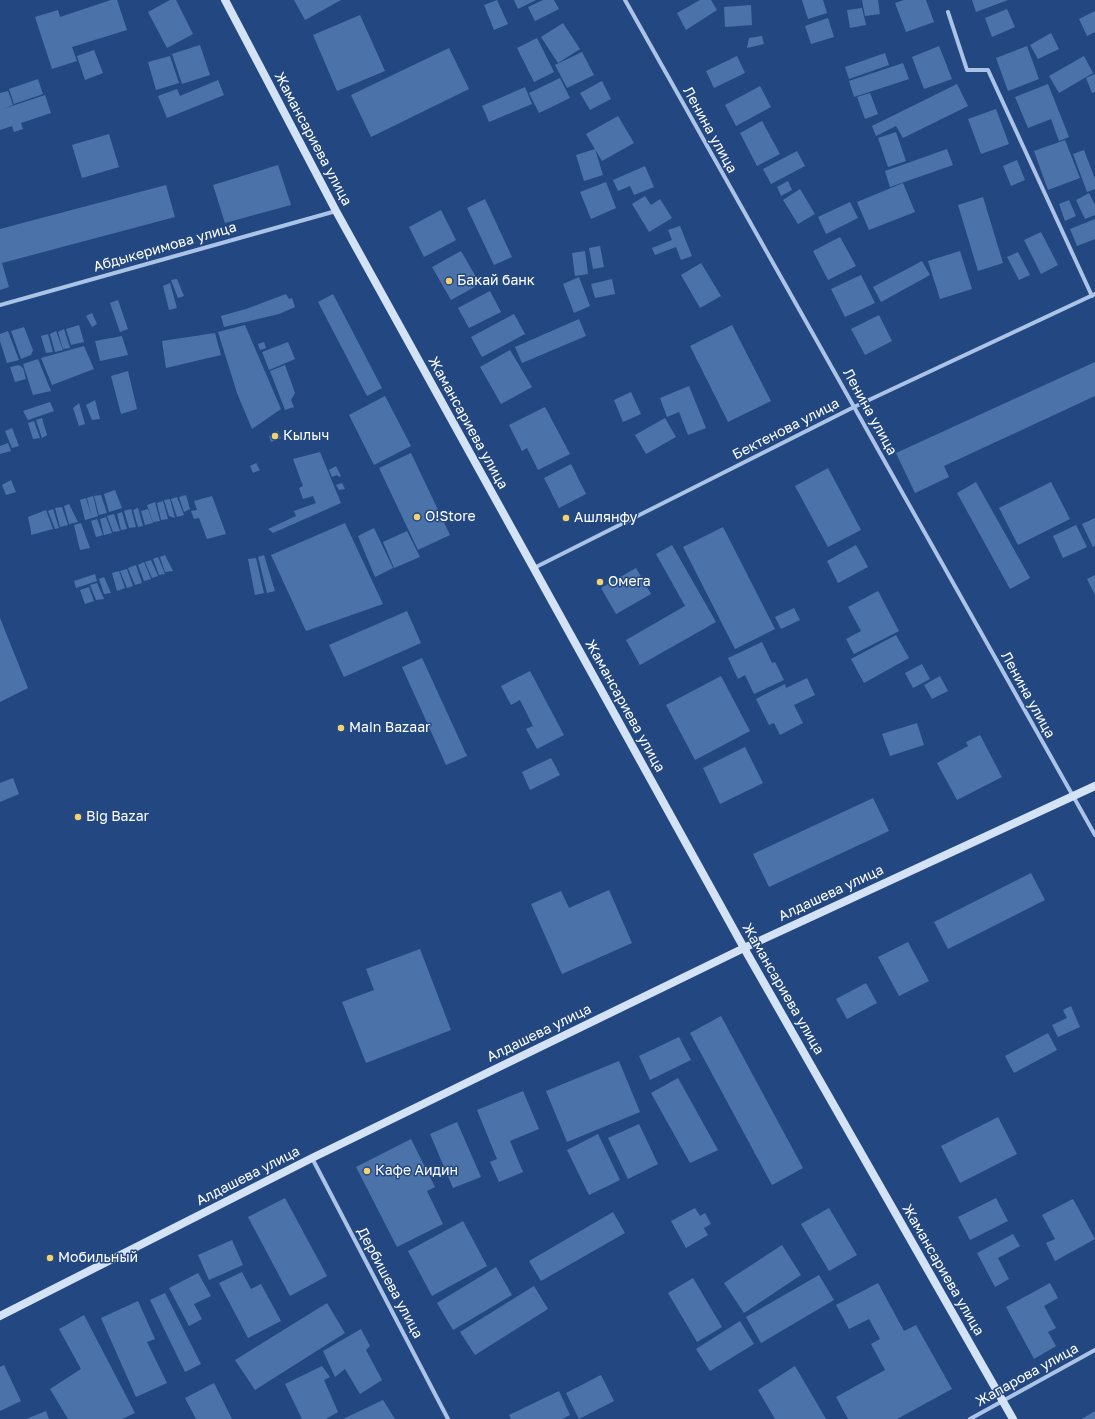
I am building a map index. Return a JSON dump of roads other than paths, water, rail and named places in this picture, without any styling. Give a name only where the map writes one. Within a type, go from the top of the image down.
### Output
[{"type":"main road","name":"Жамансариева улица","points":[[225,0],[336,211],[744,948],[1013,1419]]},
{"type":"main road","name":"Алдашева улица","points":[[0,1316],[312,1158],[744,948],[1095,786]]},
{"type":"street","name":"Ленина улица","points":[[625,0],[1095,835]]},
{"type":"street","points":[[948,12],[967,70],[988,70],[1094,295]]},
{"type":"street","name":"Абдыкеримова улица","points":[[0,305],[336,211]]},
{"type":"street","name":"Бектенова улица","points":[[534,568],[854,407],[1094,295]]},
{"type":"street","name":"Дербишева улица","points":[[312,1158],[448,1419]]},
{"type":"street","name":"Жапарова улица","points":[[970,1419],[1095,1350]]},
{"type":"place","name":"Бакай банк","points":[[449,281]]},
{"type":"place","name":"Кылыч","points":[[275,436]]},
{"type":"place","name":"O!Store","points":[[417,517]]},
{"type":"place","name":"Ашлянфу","points":[[566,518]]},
{"type":"place","name":"Омега","points":[[600,582]]},
{"type":"place","name":"Main Bazaar","points":[[341,728]]},
{"type":"place","name":"Big Bazar","points":[[78,817]]},
{"type":"place","name":"Кафе Аидин","points":[[367,1171]]},
{"type":"place","name":"Мобильный","points":[[50,1258]]}]
